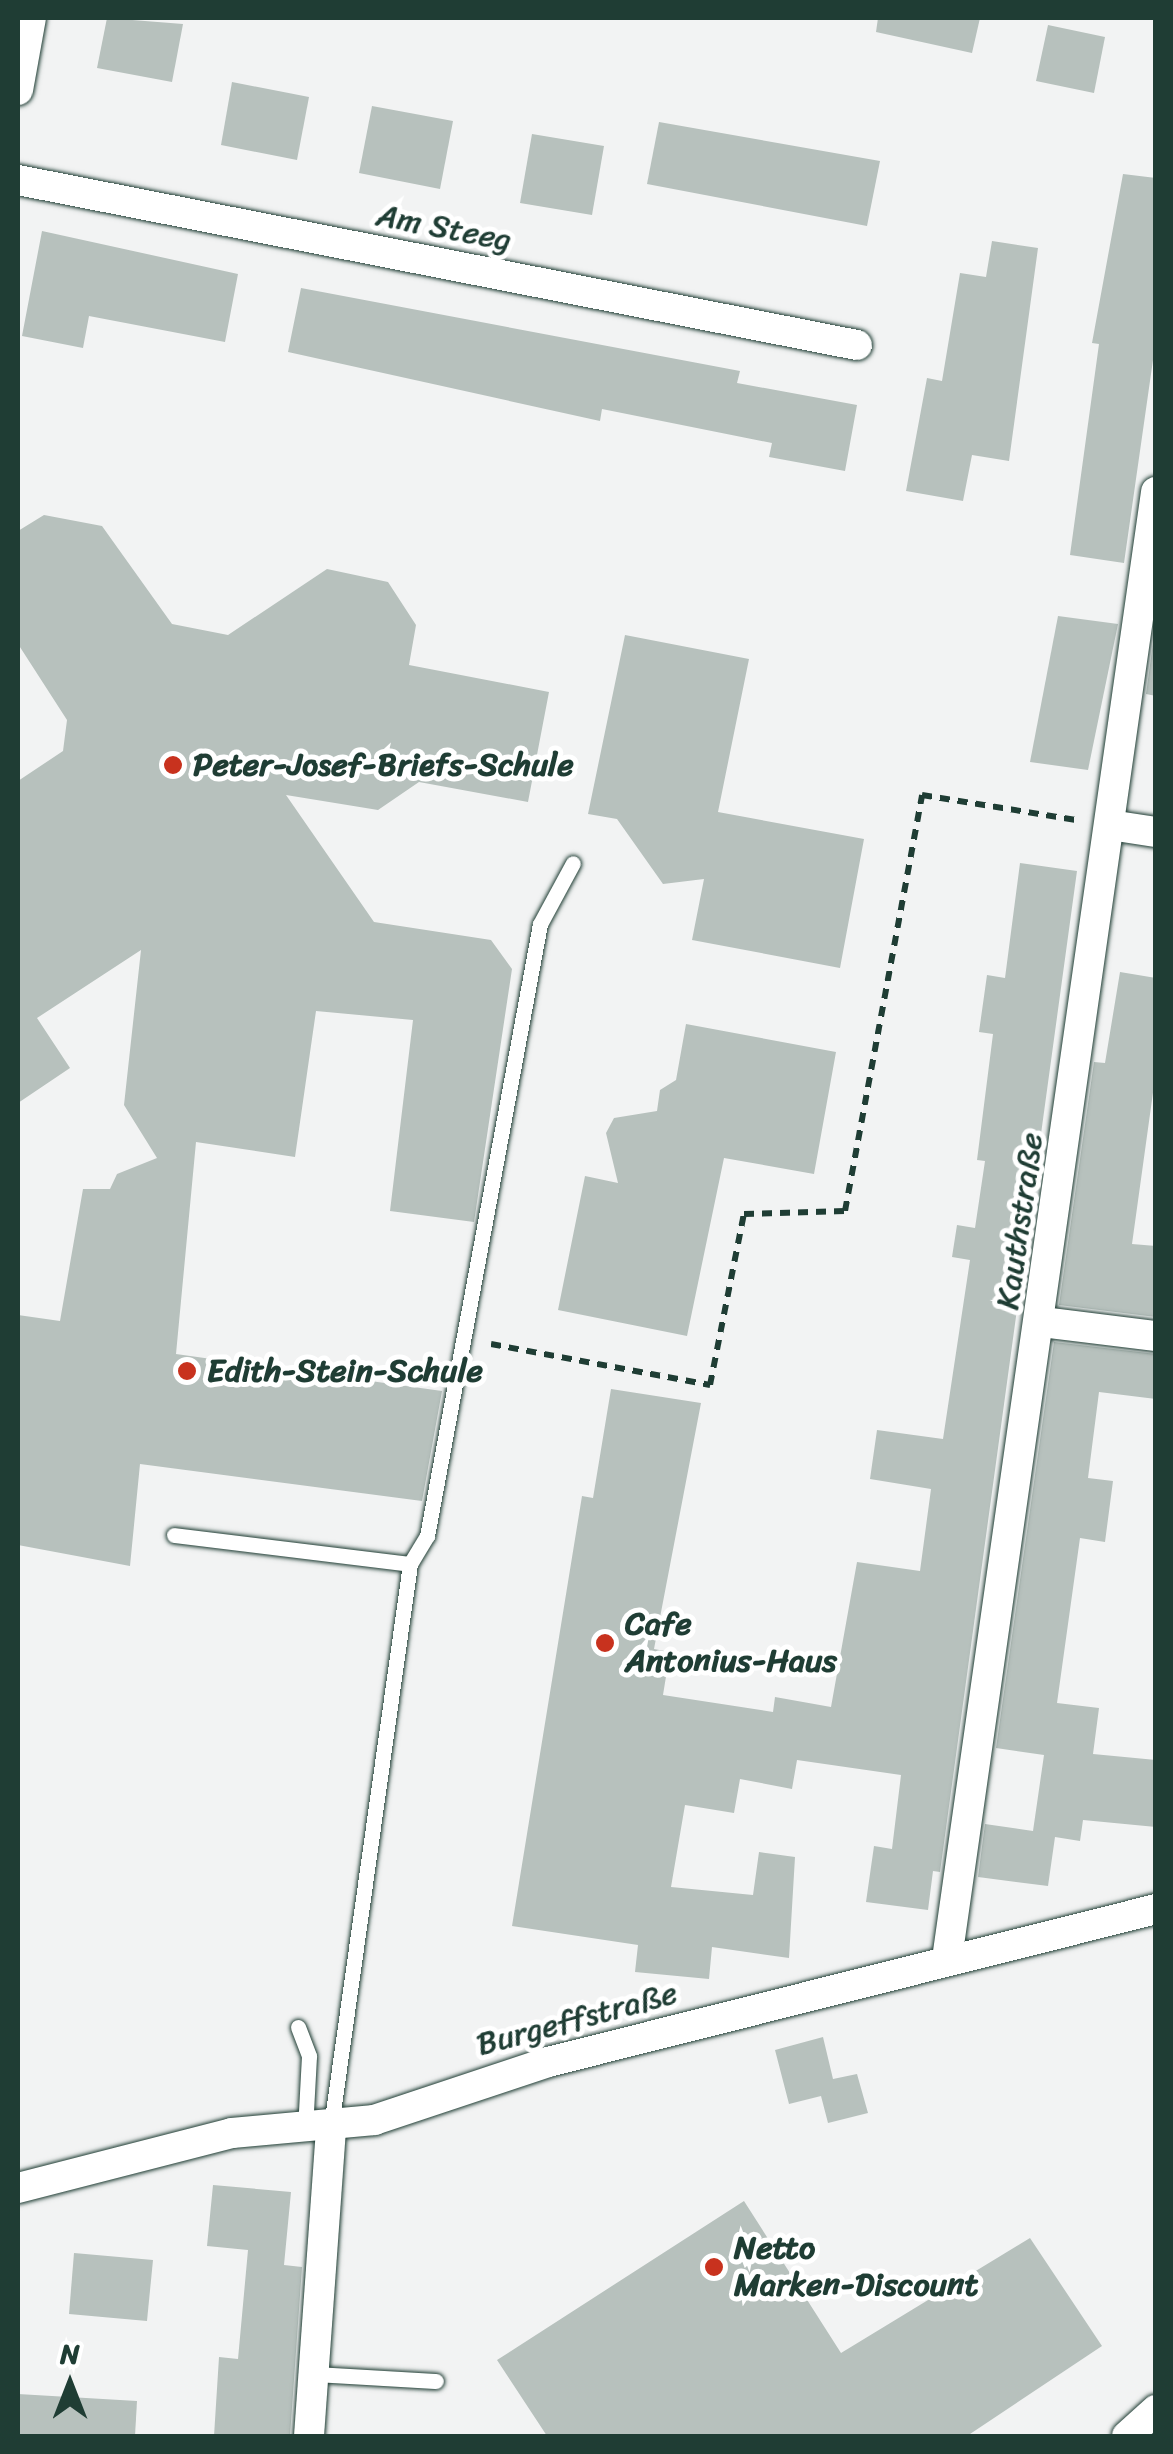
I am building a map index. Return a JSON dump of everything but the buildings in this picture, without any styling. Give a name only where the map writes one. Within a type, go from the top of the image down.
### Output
[{"type":"street","points":[[18,90],[31,18]]},
{"type":"street","name":"Am Steeg","points":[[18,180],[857,344]]},
{"type":"street","name":"Kauthstraße","points":[[947,1959],[1042,1322],[1156,492]]},
{"type":"street","points":[[1110,825],[1156,832]]},
{"type":"street","points":[[1042,1322],[1156,1336]]},
{"type":"street","name":"Burgeffstraße","points":[[18,2188],[232,2133],[318,2127],[947,1959],[1156,1909]]},
{"type":"street","points":[[309,2436],[314,2374],[318,2127]]},
{"type":"street","points":[[1127,2436],[1156,2410]]},
{"type":"lane","points":[[318,2127],[410,1564],[427,1536],[540,924],[573,863]]},
{"type":"lane","points":[[174,1535],[410,1564]]},
{"type":"lane","points":[[298,2027],[308,2056],[318,2127]]},
{"type":"lane","points":[[314,2374],[436,2381]]},
{"type":"path","points":[[465,1340],[710,1385],[744,1214],[845,1211],[922,795],[1110,825]]},
{"type":"place","name":"Peter-Josef-Briefs-Schule","points":[[173,765]]},
{"type":"place","name":"Edith-Stein-Schule","points":[[187,1371]]},
{"type":"place","name":"Cafe Antonius-Haus","points":[[605,1643]]},
{"type":"place","name":"Netto Marken-Discount","points":[[714,2267]]}]
